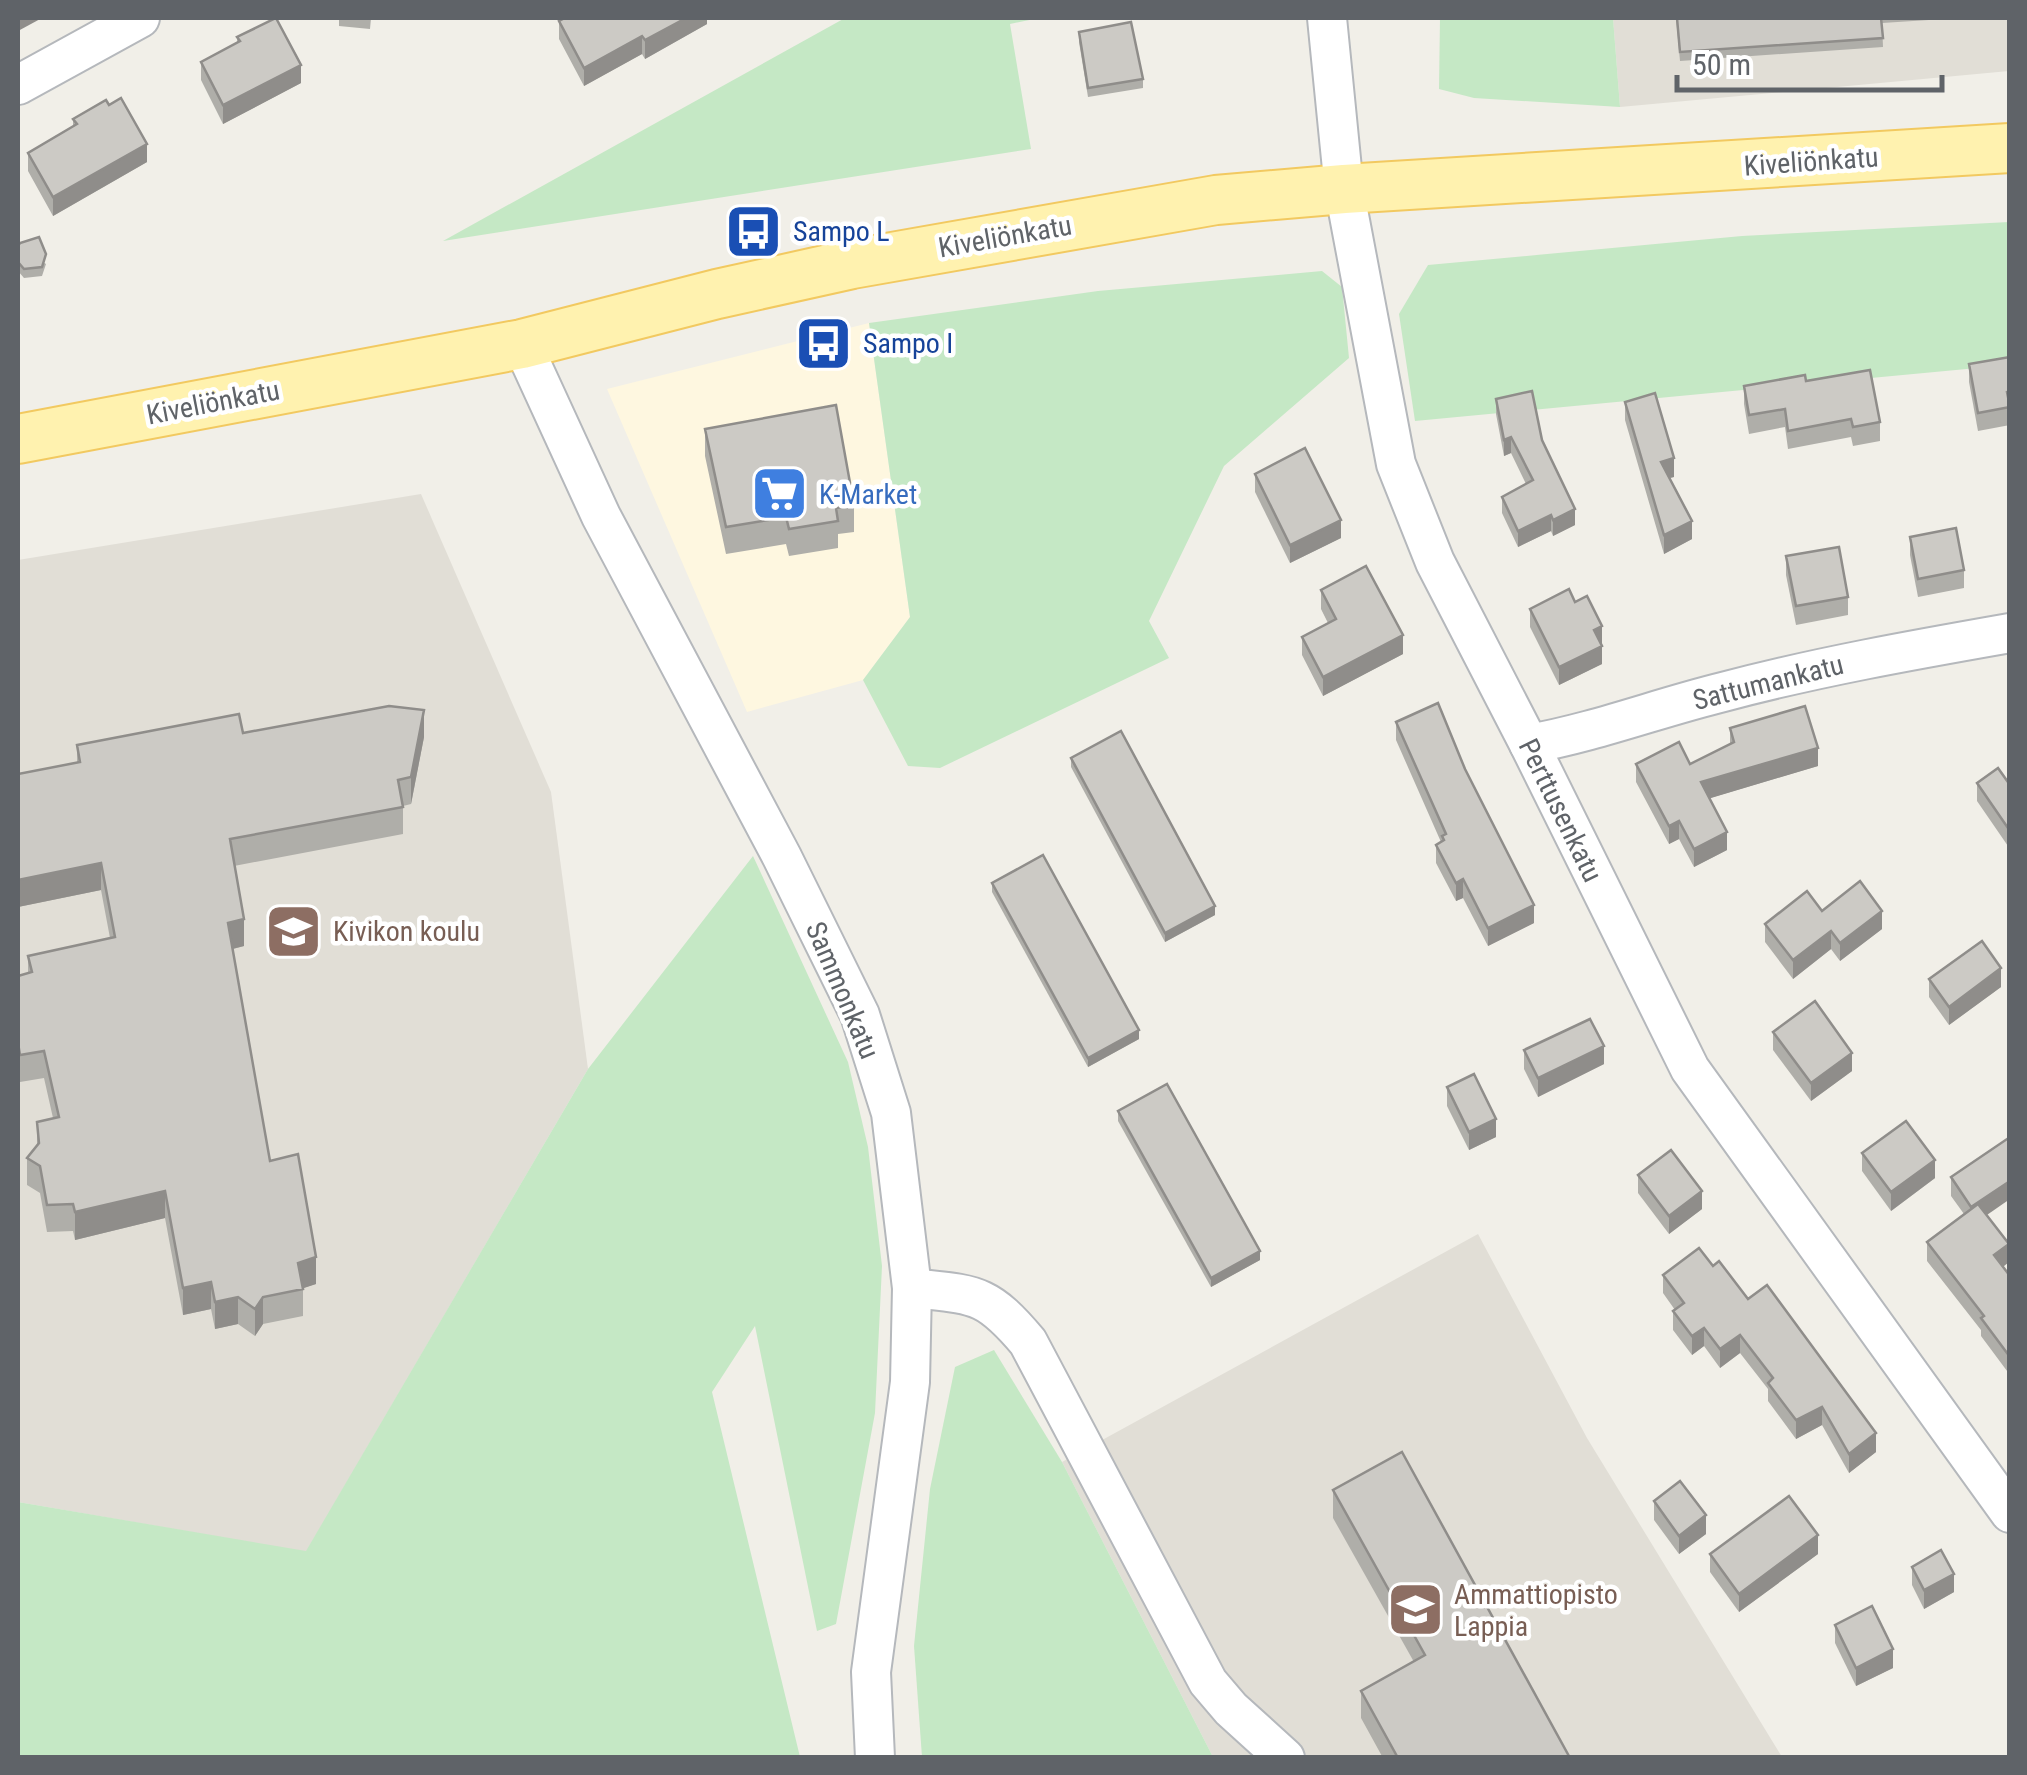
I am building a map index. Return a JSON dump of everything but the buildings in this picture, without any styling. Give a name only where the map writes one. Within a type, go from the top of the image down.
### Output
[{"type":"main road","name":"Kiveliönkatu","points":[[18,439],[522,344],[852,264],[1216,200],[2010,148]]},
{"type":"street","name":"Perttusenkatu","points":[[1327,18],[1344,189],[1396,464],[1435,562],[1530,744],[1690,1069],[2010,1513]]},
{"type":"street","points":[[18,85],[126,21]]},
{"type":"street","name":"Sammonkatu","points":[[522,344],[602,516],[782,857],[860,1015],[891,1113],[912,1288],[910,1382],[871,1672],[875,1758]]},
{"type":"street","name":"Sattumankatu","points":[[1530,744],[1577,736],[1718,693],[1864,658],[2010,633]]},
{"type":"street","points":[[912,1288],[969,1295],[999,1308],[1028,1342],[1208,1682],[1230,1709],[1285,1758]]},
{"type":"shaded area","points":[[1613,18],[2009,18],[2009,71],[1620,107]]},
{"type":"shaded area","points":[[869,323],[910,617],[863,680],[747,712],[607,389]]},
{"type":"shaded area","name":"Kivikon koulu","points":[[421,494],[551,792],[588,1069],[306,1552],[18,1502],[18,560]]},
{"type":"shaded area","name":"Ammattiopisto Lappia","points":[[1478,1234],[1587,1438],[1782,1757],[1213,1757],[1062,1462]]},
{"type":"green space","points":[[845,18],[1039,18],[1010,24],[1031,149],[443,241]]},
{"type":"green space","points":[[1440,18],[1613,18],[1620,107],[1474,98],[1439,89]]},
{"type":"green space","points":[[2009,222],[2009,365],[1415,421],[1399,314],[1428,265],[1742,236]]},
{"type":"green space","points":[[1322,271],[1342,287],[1349,358],[1224,466],[1149,621],[1169,658],[940,768],[908,766],[863,680],[910,617],[869,323],[1098,291]]},
{"type":"green space","points":[[753,856],[848,1062],[868,1147],[882,1266],[875,1413],[836,1624],[817,1631],[755,1326],[712,1392],[800,1757],[18,1757],[18,1502],[306,1551],[588,1069]]},
{"type":"green space","points":[[994,1350],[1062,1462],[1213,1757],[922,1757],[914,1646],[930,1489],[955,1367]]},
{"type":"place","name":"Sampo L","points":[[754,231]]},
{"type":"place","name":"Sampo I","points":[[824,343]]},
{"type":"place","name":"K-Market","points":[[780,494]]},
{"type":"place","name":"Kivikon koulu","points":[[294,931]]},
{"type":"place","name":"Ammattiopisto Lappia","points":[[1415,1610]]}]
